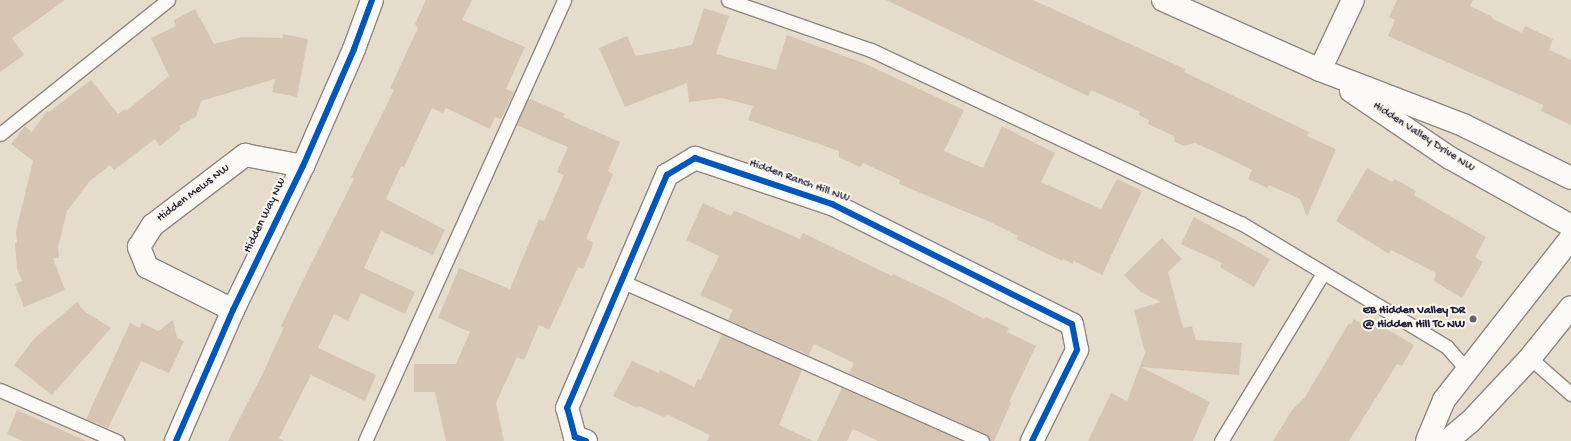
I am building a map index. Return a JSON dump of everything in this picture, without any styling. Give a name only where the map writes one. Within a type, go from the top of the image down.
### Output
[{"type":"street","name":"Hidden Way NW","points":[[176,441],[233,310],[303,166],[354,48],[372,0]]},
{"type":"street","name":"Hidden Valley Drive NW","points":[[1163,0],[1320,70],[1462,125],[1571,178]]},
{"type":"street","points":[[1320,70],[1353,0]]},
{"type":"street","name":"Hidden Valley Drive NW","points":[[1320,70],[1450,158],[1571,226]]},
{"type":"street","name":"Hidden Mews NW","points":[[233,310],[147,267],[139,247],[153,225],[245,156],[303,166]]},
{"type":"street","name":"Hidden Ranch Hill NW","points":[[586,441],[575,437],[567,408],[667,175],[695,158],[832,204],[1072,324],[1077,350],[1032,441]]},
{"type":"street","points":[[1427,441],[1444,400],[1571,238]]},
{"type":"street","points":[[1447,441],[1470,422],[1530,358],[1571,307]]},
{"type":"lane","points":[[0,134],[168,0]]},
{"type":"lane","points":[[365,441],[564,0]]},
{"type":"lane","points":[[728,0],[871,50],[1241,223],[1447,347],[1467,370]]},
{"type":"lane","points":[[1221,441],[1323,273]]},
{"type":"lane","points":[[621,281],[982,441]]},
{"type":"lane","points":[[1530,358],[1571,394]]},
{"type":"lane","points":[[0,390],[117,441]]},
{"type":"building","points":[[0,0],[65,0],[12,38],[24,55],[0,72]]},
{"type":"building","points":[[426,0],[472,0],[462,20],[525,47],[506,89],[514,92],[501,119],[495,117],[490,129],[446,108],[443,113],[432,108],[404,167],[401,166],[386,199],[445,230],[433,255],[381,231],[364,268],[415,292],[405,314],[361,293],[348,321],[334,314],[318,348],[376,375],[365,401],[311,375],[279,438],[284,441],[228,441],[263,373],[284,327],[281,326],[354,179],[351,177],[394,90],[390,88],[418,28],[415,24]]},
{"type":"building","points":[[886,0],[1033,0],[1185,69],[1184,72],[1309,132],[1307,136],[1336,149],[1307,217],[1300,199],[1269,185],[1267,188],[1248,179],[1252,170],[1224,156],[1195,143],[1184,146],[1175,142],[1174,136],[1148,124],[1149,120],[1139,115],[1140,112],[1091,90],[1088,96]]},
{"type":"building","points":[[1397,0],[1473,0],[1470,6],[1491,16],[1493,19],[1522,33],[1525,26],[1553,39],[1549,50],[1571,60],[1571,125],[1541,111],[1543,105],[1388,36],[1395,20],[1389,17]]},
{"type":"building","points":[[704,8],[729,16],[716,54],[776,70],[787,35],[866,64],[964,110],[944,151],[983,168],[1002,126],[1055,153],[1041,182],[1101,209],[1117,179],[1142,191],[1102,275],[1074,261],[1073,264],[1063,259],[1062,261],[1016,239],[1018,236],[990,222],[899,184],[900,180],[863,163],[860,167],[839,157],[839,151],[748,120],[753,106],[722,98],[689,102],[687,83],[625,107],[599,48],[627,36],[636,56],[692,45]]},
{"type":"building","points":[[195,9],[214,44],[242,37],[282,38],[283,34],[308,39],[297,97],[272,92],[275,79],[201,101],[196,117],[179,126],[181,129],[160,146],[155,139],[114,170],[110,165],[89,182],[67,211],[58,247],[59,258],[53,258],[65,290],[24,307],[15,284],[22,281],[17,269],[15,243],[17,243],[16,231],[33,161],[11,144],[25,126],[32,132],[47,111],[49,112],[91,80],[118,114],[125,109],[126,111],[169,76],[151,38],[176,26],[174,20]]},
{"type":"building","points":[[528,98],[565,114],[563,117],[620,142],[608,171],[613,174],[586,239],[593,242],[583,269],[578,267],[549,330],[539,325],[524,360],[517,357],[496,403],[504,441],[446,441],[435,392],[414,392],[414,364],[456,364],[470,332],[438,318],[459,268],[510,289],[539,219],[544,221],[564,175],[557,172],[568,147],[516,125]]},
{"type":"building","points":[[1367,168],[1392,182],[1395,179],[1416,191],[1414,195],[1486,237],[1475,257],[1483,262],[1462,298],[1434,281],[1436,273],[1391,250],[1389,254],[1336,221]]},
{"type":"building","points":[[703,203],[731,216],[734,211],[740,213],[800,239],[803,233],[892,276],[893,274],[946,299],[984,319],[986,317],[1009,328],[1007,332],[1036,346],[1009,402],[1011,403],[994,441],[990,441],[985,434],[849,373],[854,363],[814,344],[809,355],[728,320],[733,310],[700,295],[719,256],[686,240]]},
{"type":"building","points":[[1194,217],[1270,259],[1254,287],[1220,267],[1222,263],[1181,244]]},
{"type":"building","points":[[1162,238],[1182,259],[1168,272],[1183,328],[1192,326],[1196,340],[1242,343],[1239,375],[1141,367],[1210,402],[1193,441],[1088,441],[1111,393],[1127,401],[1145,353],[1134,310],[1161,302],[1141,292],[1124,275]]},
{"type":"building","points":[[77,302],[84,311],[111,328],[52,395],[14,365],[35,338]]},
{"type":"building","points":[[1354,319],[1367,327],[1371,320],[1414,345],[1402,366],[1397,364],[1349,441],[1273,441],[1292,410],[1305,397],[1349,323],[1351,325]]},
{"type":"building","points":[[173,320],[177,338],[184,341],[169,373],[141,361],[108,428],[86,419],[130,323],[140,328],[142,323],[158,331]]},
{"type":"building","points":[[722,334],[802,370],[779,425],[813,441],[707,441],[710,435],[668,415],[664,417],[638,406],[637,408],[613,396],[632,361],[659,373],[660,370],[694,387],[698,379],[701,380]]},
{"type":"building","points":[[842,388],[962,441],[878,441],[853,429],[847,441],[817,441]]},
{"type":"building","points":[[17,410],[86,441],[23,441],[7,434]]},
{"type":"cycle path","points":[[176,441],[233,310],[303,166],[354,49],[372,0]]},
{"type":"cycle path","points":[[586,441],[575,437],[567,408],[667,175],[695,158],[832,204],[1072,324],[1077,350],[1032,441]]},
{"type":"place","name":"EB Hidden Valley DR @ Hidden Hill TC NW","points":[[1473,319]]}]
